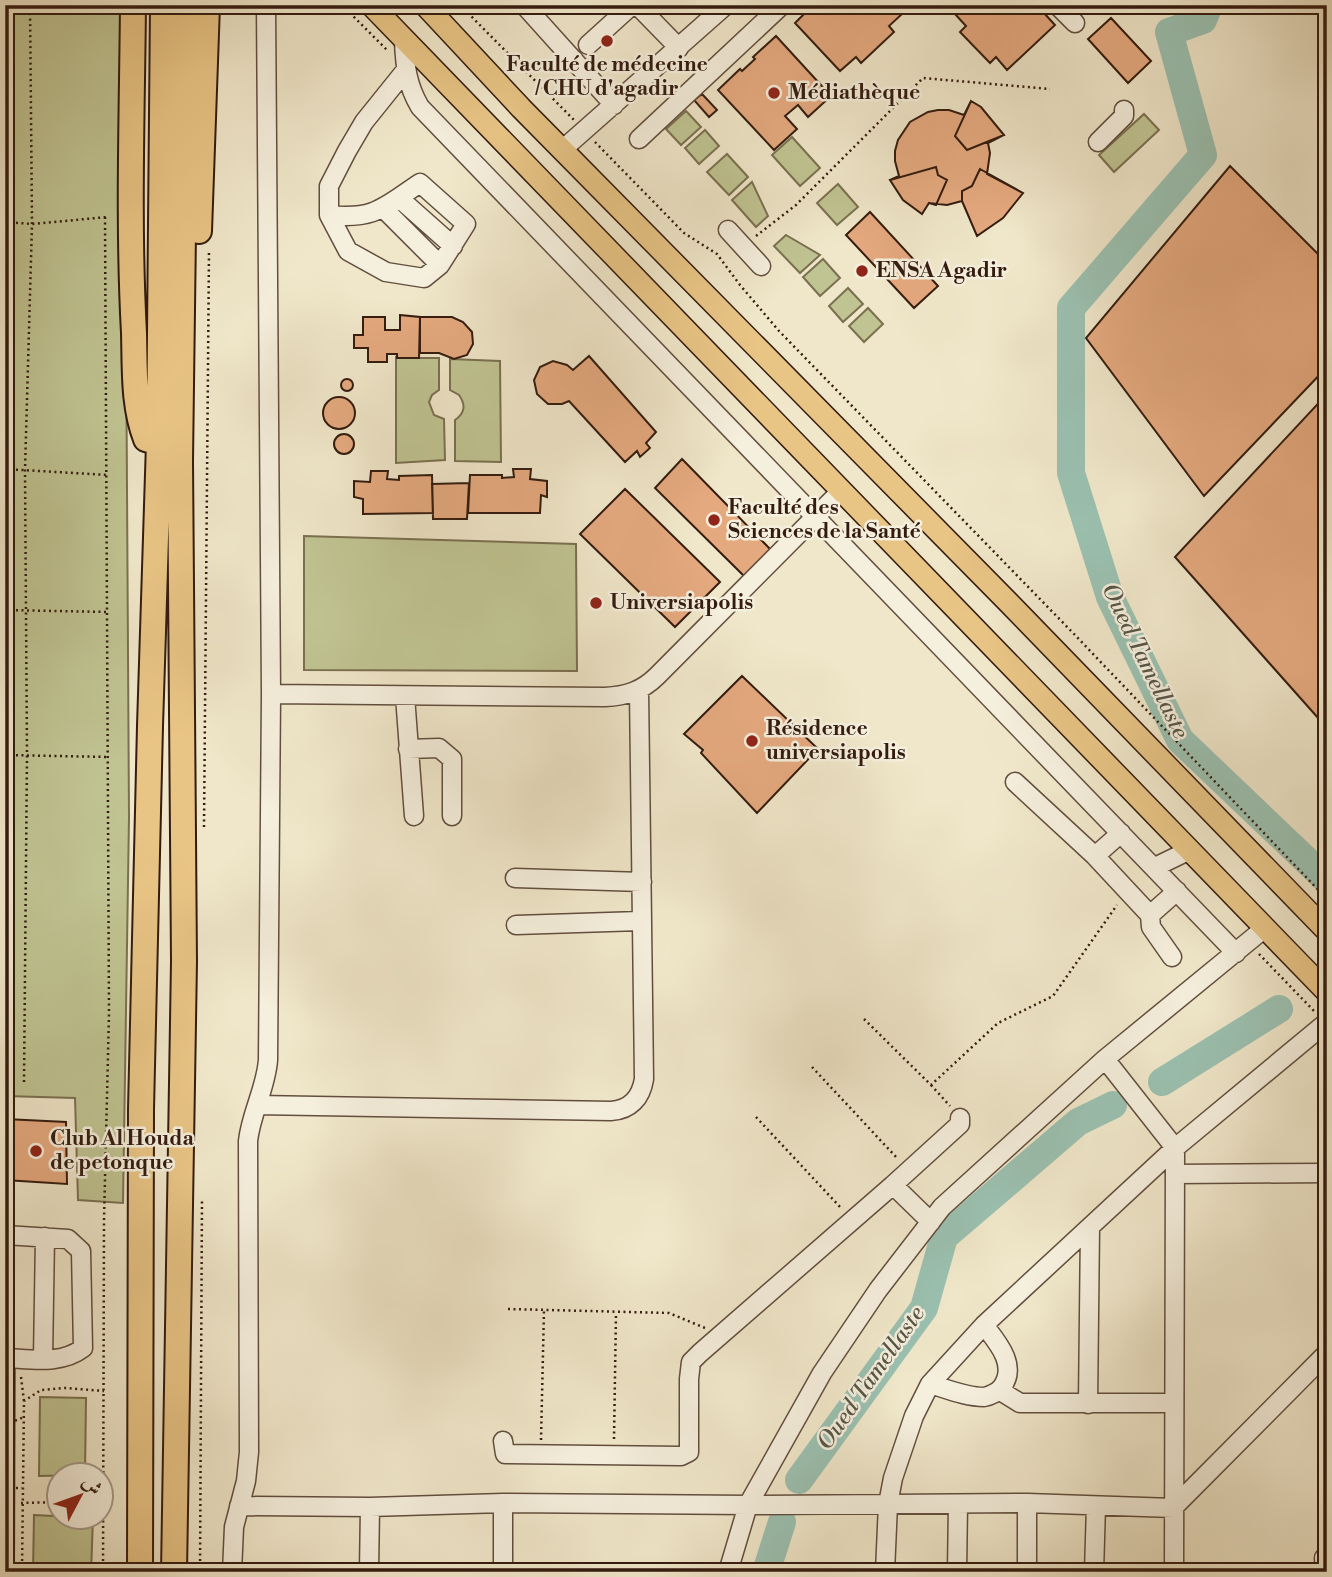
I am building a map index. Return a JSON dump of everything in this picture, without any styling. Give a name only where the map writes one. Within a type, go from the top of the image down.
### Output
[{"type":"highway","points":[[140,1572],[141,1109],[159,443],[163,5]]},
{"type":"highway","points":[[186,5],[180,461],[184,961],[174,1563],[192,1572]]},
{"type":"highway","points":[[180,461],[191,419],[194,390],[207,5]]},
{"type":"highway","points":[[133,6],[132,259],[137,399],[146,439],[159,443]]},
{"type":"main road","points":[[371,5],[1327,992]]},
{"type":"main road","points":[[425,5],[562,150],[1019,612],[1327,931]]},
{"type":"street","points":[[232,1572],[234,1528],[246,1481],[249,1452],[248,1141],[265,1083],[268,1060],[271,694],[266,5]]},
{"type":"street","points":[[524,5],[614,105]]},
{"type":"street","points":[[588,45],[635,5],[680,48]]},
{"type":"street","points":[[562,150],[726,5]]},
{"type":"street","points":[[639,139],[782,5]]},
{"type":"street","points":[[1057,5],[1075,23]]},
{"type":"street","points":[[404,41],[405,71],[412,94],[420,107],[1236,953]]},
{"type":"street","points":[[329,215],[371,215],[420,183],[466,224],[440,265],[424,278],[386,272],[348,251],[329,215],[329,186],[346,151],[364,121],[405,71]]},
{"type":"street","points":[[1098,142],[1124,116],[1124,110]]},
{"type":"street","points":[[399,198],[453,246]]},
{"type":"street","points":[[383,208],[440,265]]},
{"type":"street","points":[[728,230],[761,266]]},
{"type":"street","points":[[271,694],[605,698],[628,694],[639,690],[657,676],[840,492]]},
{"type":"street","points":[[257,1105],[611,1111],[627,1107],[639,1096],[644,1079],[639,690]]},
{"type":"street","points":[[405,696],[414,816]]},
{"type":"street","points":[[408,749],[439,748],[452,759],[452,816]]},
{"type":"street","points":[[1015,782],[1095,856],[1150,915],[1151,927],[1172,957]]},
{"type":"street","points":[[1095,856],[1121,833]]},
{"type":"street","points":[[1154,867],[1190,850]]},
{"type":"street","points":[[515,878],[642,882]]},
{"type":"street","points":[[1150,915],[1177,891]]},
{"type":"street","points":[[516,925],[640,921]]},
{"type":"street","points":[[729,1572],[748,1505],[822,1373],[878,1290],[942,1207],[1105,1059],[1265,928]]},
{"type":"street","points":[[884,1572],[888,1504],[893,1478],[910,1428],[930,1384],[984,1325],[1175,1148],[1327,1022]]},
{"type":"street","points":[[1105,1059],[1175,1148],[1174,1572]]},
{"type":"street","points":[[503,1441],[505,1454],[681,1455],[689,1452],[691,1362],[909,1171],[960,1124],[960,1118]]},
{"type":"street","points":[[1175,1174],[1327,1173]]},
{"type":"street","points":[[893,1185],[931,1222]]},
{"type":"street","points":[[1088,1404],[1090,1227]]},
{"type":"street","points":[[5,1235],[68,1239],[81,1251],[83,1348],[73,1356],[7,1366]]},
{"type":"street","points":[[43,1359],[45,1237]]},
{"type":"street","points":[[930,1384],[986,1397],[999,1391],[1007,1379],[1008,1363],[1003,1349],[984,1325]]},
{"type":"street","points":[[239,1506],[1027,1503],[1173,1508],[1327,1353]]},
{"type":"street","points":[[999,1391],[1020,1403],[1174,1403]]},
{"type":"street","points":[[503,1503],[503,1572]]},
{"type":"street","points":[[1027,1503],[1027,1572]]},
{"type":"street","points":[[957,1572],[958,1504]]},
{"type":"street","points":[[1094,1572],[1096,1506]]},
{"type":"street","points":[[369,1572],[370,1507]]},
{"type":"path","points":[[24,1082],[27,755],[25,470],[32,224],[30,5]]},
{"type":"path","points":[[460,5],[684,233],[717,254],[779,331],[1327,899]]},
{"type":"path","points":[[743,246],[796,205],[923,78],[1050,89]]},
{"type":"path","points":[[5,222],[32,224],[105,217],[109,1013],[104,1220],[103,1572]]},
{"type":"path","points":[[204,838],[209,244]]},
{"type":"path","points":[[5,469],[108,475]]},
{"type":"path","points":[[5,610],[108,612]]},
{"type":"path","points":[[5,755],[109,757]]},
{"type":"path","points":[[932,1085],[998,1023],[1052,996],[1128,891]]},
{"type":"path","points":[[864,1019],[932,1085],[960,1118]]},
{"type":"path","points":[[812,1068],[909,1171]]},
{"type":"path","points":[[756,1117],[853,1220]]},
{"type":"path","points":[[200,1572],[202,1196]]},
{"type":"path","points":[[508,1309],[669,1313],[721,1335]]},
{"type":"path","points":[[540,1454],[544,1310]]},
{"type":"path","points":[[614,1455],[616,1313]]},
{"type":"path","points":[[7,1366],[22,1377],[24,1401],[22,1572]]},
{"type":"path","points":[[24,1401],[41,1390],[65,1388],[104,1391]]},
{"type":"path","points":[[5,1425],[24,1418]]},
{"type":"path","points":[[5,1488],[22,1488]]},
{"type":"path","points":[[21,1503],[46,1502]]},
{"type":"green space","points":[[5,5],[121,5],[125,162],[129,817],[123,1203],[78,1200],[75,1098],[5,1096]]},
{"type":"green space","points":[[686,111],[701,127],[681,145],[666,129]]},
{"type":"green space","points":[[1144,114],[1159,130],[1114,172],[1099,155]]},
{"type":"green space","points":[[705,130],[719,146],[699,164],[685,148]]},
{"type":"green space","points":[[792,137],[820,168],[800,186],[772,155]]},
{"type":"green space","points":[[727,154],[748,177],[729,195],[707,172]]},
{"type":"green space","points":[[752,182],[768,216],[756,227],[732,200]]},
{"type":"green space","points":[[838,184],[858,207],[837,225],[817,203]]},
{"type":"green space","points":[[786,235],[820,255],[800,273],[774,246]]},
{"type":"green space","points":[[823,259],[840,278],[820,296],[803,277]]},
{"type":"green space","points":[[848,288],[863,304],[843,322],[829,306]]},
{"type":"green space","points":[[868,308],[883,324],[864,342],[849,326]]},
{"type":"green space","points":[[396,356],[439,358],[439,390],[432,395],[429,402],[434,415],[444,419],[445,460],[396,463]]},
{"type":"green space","points":[[450,359],[500,361],[501,462],[455,461],[455,420],[463,412],[463,402],[459,395],[450,390]]},
{"type":"green space","points":[[304,536],[576,544],[577,671],[304,670]]},
{"type":"green space","points":[[5,1366],[15,1366],[14,1572],[5,1572]]},
{"type":"green space","points":[[40,1397],[86,1398],[85,1462],[46,1462],[46,1476],[39,1476]]},
{"type":"green space","points":[[34,1515],[46,1516],[46,1532],[92,1532],[91,1572],[33,1572]]},
{"type":"building","points":[[808,5],[894,5],[902,14],[889,26],[894,32],[861,63],[856,57],[840,71],[795,23],[810,8]]},
{"type":"building","points":[[965,5],[1046,5],[1048,7],[1043,12],[1055,25],[1007,70],[996,57],[990,63],[960,32],[966,26],[955,14]]},
{"type":"building","points":[[1111,18],[1151,61],[1128,83],[1088,39]]},
{"type":"building","name":"Médiathèque","points":[[776,36],[831,96],[808,117],[798,105],[785,116],[797,129],[774,150],[718,90],[755,59],[753,57]]},
{"type":"building","points":[[702,94],[717,110],[709,117],[694,100]]},
{"type":"building","points":[[971,101],[981,107],[1004,135],[988,143],[990,153],[987,174],[1023,193],[1003,218],[977,236],[962,201],[947,205],[929,203],[922,214],[903,200],[890,180],[899,176],[895,151],[898,140],[910,122],[928,112],[938,110],[964,115]]},
{"type":"building","points":[[971,101],[981,107],[1004,135],[967,150],[955,136]]},
{"type":"building","points":[[1230,166],[1327,263],[1327,367],[1204,496],[1086,338]]},
{"type":"building","points":[[936,167],[938,175],[947,180],[936,205],[929,203],[922,214],[903,200],[890,180]]},
{"type":"building","points":[[980,169],[1023,193],[1003,218],[977,236],[962,201],[962,191],[972,186]]},
{"type":"building","points":[[870,212],[938,286],[914,308],[846,235]]},
{"type":"building","points":[[400,315],[420,317],[419,358],[397,358],[397,354],[387,354],[387,362],[368,362],[368,348],[354,348],[354,335],[363,335],[363,317],[385,317],[385,330],[400,330]]},
{"type":"building","points":[[420,317],[452,317],[463,322],[472,332],[473,344],[467,355],[454,359],[439,353],[420,353]]},
{"type":"building","points":[[589,356],[656,432],[646,443],[650,448],[640,457],[637,451],[625,462],[569,401],[548,404],[537,394],[534,380],[540,367],[553,361],[573,370]]},
{"type":"building","points":[[347,379],[353,385],[347,391],[341,385]]},
{"type":"building","points":[[1327,394],[1327,728],[1175,557]]},
{"type":"building","points":[[339,397],[350,402],[355,413],[350,424],[339,429],[328,424],[323,413],[328,402]]},
{"type":"building","points":[[344,434],[351,437],[354,444],[351,451],[344,454],[337,451],[334,444],[337,437]]},
{"type":"building","name":"Faculté des Sciences de la Santé","points":[[682,459],[772,551],[746,578],[655,488]]},
{"type":"building","points":[[513,469],[531,469],[530,479],[547,481],[547,497],[541,495],[540,513],[468,513],[470,475],[514,477]]},
{"type":"building","points":[[371,471],[388,471],[387,479],[399,480],[399,476],[432,475],[433,513],[363,514],[363,499],[354,497],[354,481],[370,482]]},
{"type":"building","points":[[469,483],[467,519],[433,519],[432,484]]},
{"type":"building","points":[[625,489],[720,582],[675,627],[580,534]]},
{"type":"building","name":"Résidence universiapolis","points":[[742,676],[818,749],[757,813],[701,753],[703,750],[684,734]]},
{"type":"building","name":"Club Al Houda de petonque","points":[[5,1119],[66,1122],[67,1184],[5,1180]]},
{"type":"waterway","name":"Oued Tamellaste","points":[[1209,5],[1203,20],[1169,32],[1203,155],[1071,308],[1071,473],[1110,597],[1180,740],[1327,880]]},
{"type":"waterway","name":"Oued Tamellaste","points":[[1162,1082],[1279,1009]]},
{"type":"waterway","name":"Oued Tamellaste","points":[[799,1480],[924,1308],[944,1237],[1078,1122],[1113,1105]]},
{"type":"waterway","name":"Oued Tamellaste","points":[[766,1572],[782,1522]]},
{"type":"place","name":"Faculté de médecine / CHU d'agadir","points":[[607,41]]},
{"type":"place","name":"Médiathèque","points":[[774,93]]},
{"type":"place","name":"ENSA Agadir","points":[[862,271]]},
{"type":"place","name":"Faculté des Sciences de la Santé","points":[[714,520]]},
{"type":"place","name":"Universiapolis","points":[[596,603]]},
{"type":"place","name":"Résidence universiapolis","points":[[752,741]]},
{"type":"place","name":"Club Al Houda de petonque","points":[[36,1151]]}]
